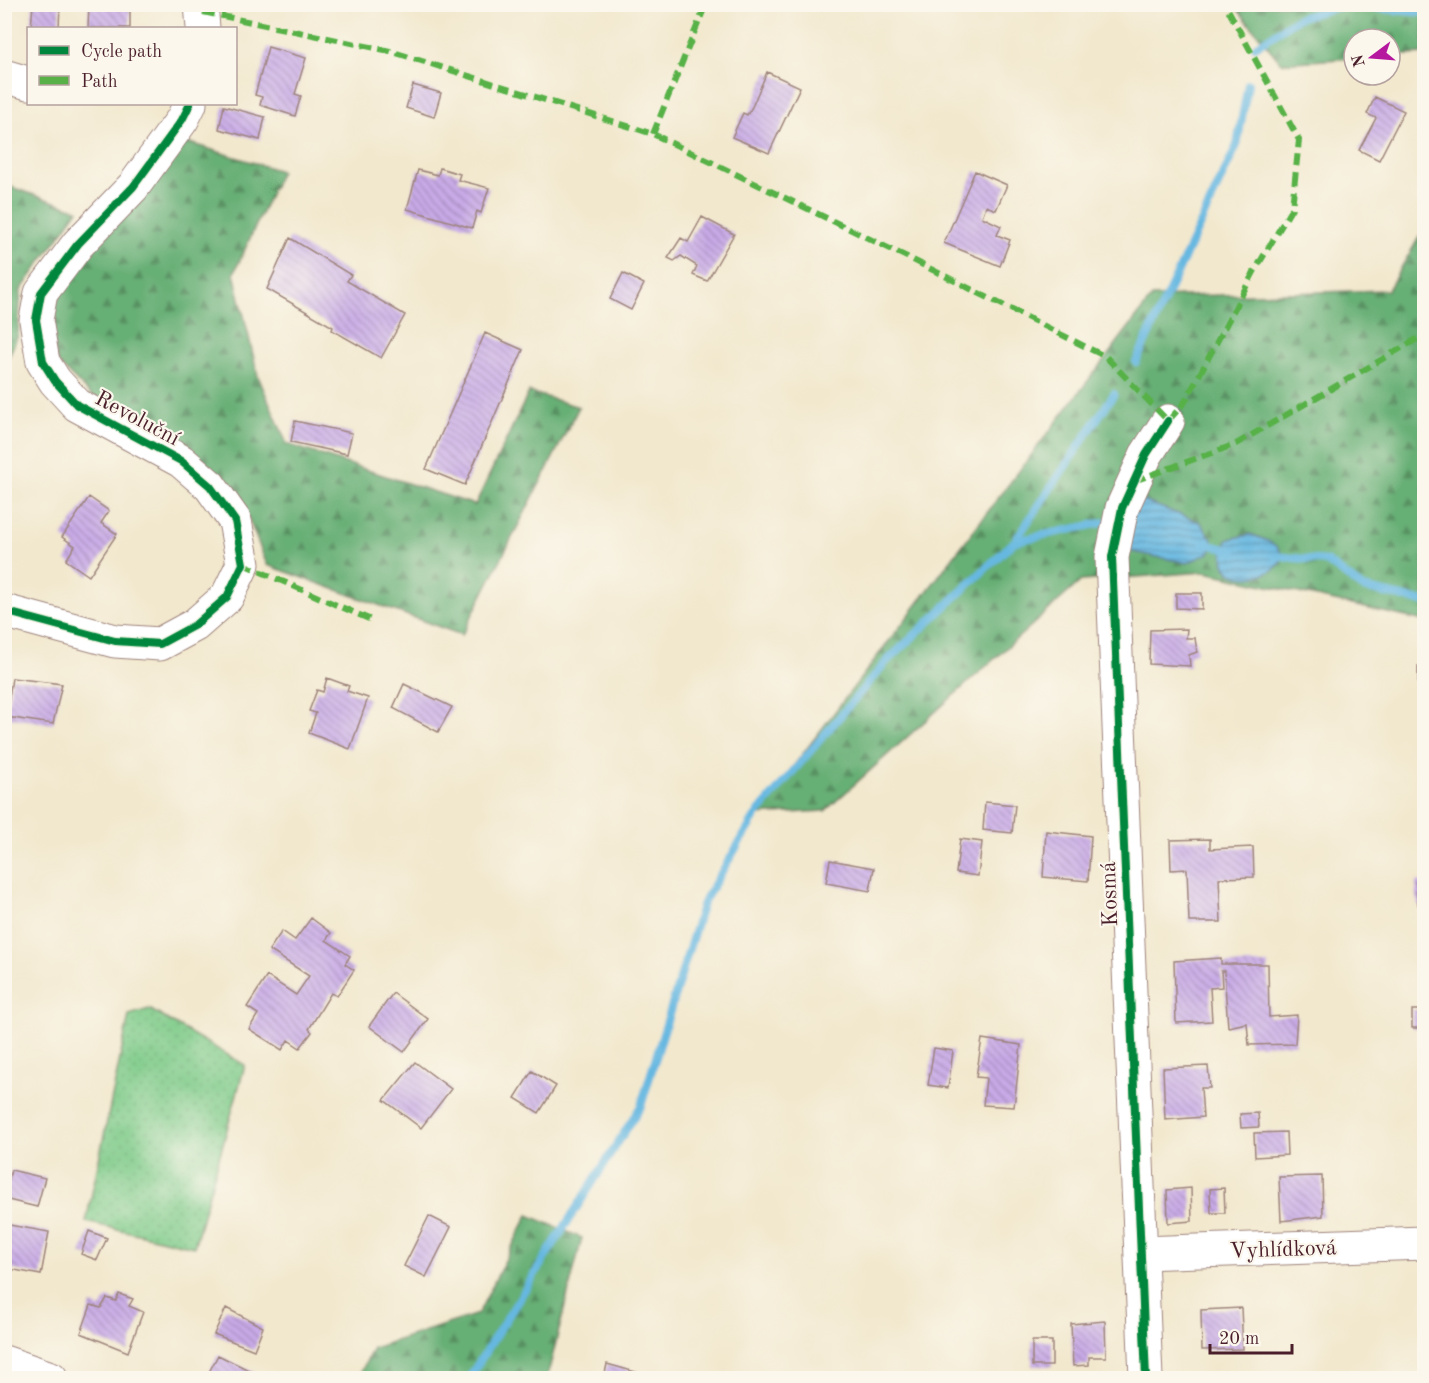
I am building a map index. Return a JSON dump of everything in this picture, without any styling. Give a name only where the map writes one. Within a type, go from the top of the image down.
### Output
[{"type":"street","points":[[201,4],[203,27]]},
{"type":"street","points":[[4,76],[27,83]]},
{"type":"street","name":"Revoluční","points":[[4,612],[115,641],[160,644],[195,625],[227,597],[243,564],[235,521],[210,486],[181,461],[77,405],[55,381],[43,362],[36,320],[41,292],[78,244],[133,186],[182,120],[190,105]]},
{"type":"street","name":"Kosmá","points":[[1146,1378],[1112,557],[1122,508],[1146,455],[1168,421]]},
{"type":"street","name":"Vyhlídková","points":[[1141,1253],[1425,1243]]},
{"type":"street","points":[[4,1362],[51,1378]]},
{"type":"green space","points":[[1234,5],[1424,5],[1424,54],[1402,55],[1402,27],[1342,27],[1342,59],[1281,63]]},
{"type":"green space","points":[[183,141],[281,171],[234,273],[258,376],[287,444],[475,505],[529,392],[579,407],[462,635],[267,565],[240,497],[193,453],[91,395],[58,363],[48,330],[58,298],[90,251]]},
{"type":"green space","points":[[5,185],[78,210],[21,290],[18,335],[5,365]]},
{"type":"green space","points":[[1424,229],[1424,621],[1205,572],[1081,581],[825,811],[756,815],[1152,297],[1388,290]]},
{"type":"green space","points":[[149,1009],[245,1065],[194,1247],[86,1222],[129,1015]]},
{"type":"green space","points":[[528,1215],[582,1238],[547,1378],[358,1378],[373,1348],[478,1314]]},
{"type":"water","points":[[1141,500],[1200,522],[1212,539],[1209,553],[1187,563],[1128,551],[1135,504]]},
{"type":"water","points":[[1250,534],[1276,546],[1282,559],[1276,567],[1265,574],[1252,577],[1238,576],[1228,570],[1223,558],[1227,540]]},
{"type":"building","points":[[33,4],[60,4],[59,27],[31,27]]},
{"type":"building","points":[[89,4],[130,4],[130,27],[88,27]]},
{"type":"building","points":[[268,47],[306,58],[295,94],[301,96],[295,116],[260,105],[262,97],[255,95]]},
{"type":"building","points":[[767,72],[800,87],[769,153],[732,137],[743,113],[747,115],[752,107]]},
{"type":"building","points":[[413,85],[441,93],[434,117],[406,108]]},
{"type":"building","points":[[1375,97],[1404,111],[1379,160],[1359,150],[1376,118],[1367,114]]},
{"type":"building","points":[[224,106],[265,117],[260,140],[219,129]]},
{"type":"building","points":[[440,168],[460,174],[458,180],[489,188],[481,213],[477,211],[472,228],[407,209],[418,170],[438,175]]},
{"type":"building","points":[[975,171],[1007,185],[996,210],[986,206],[982,217],[1001,226],[997,235],[1010,240],[1000,266],[944,243]]},
{"type":"building","points":[[702,217],[734,234],[707,281],[693,275],[697,266],[681,256],[674,261],[668,258],[681,238],[688,242]]},
{"type":"building","points":[[290,238],[351,275],[347,281],[405,315],[381,358],[267,289]]},
{"type":"building","points":[[623,273],[644,284],[631,310],[610,299]]},
{"type":"building","points":[[485,333],[523,350],[465,485],[426,469]]},
{"type":"building","points":[[295,421],[352,433],[347,454],[291,442]]},
{"type":"building","points":[[89,497],[109,511],[101,523],[117,534],[89,576],[66,560],[75,546],[62,537]]},
{"type":"building","points":[[1176,593],[1202,593],[1202,609],[1176,608]]},
{"type":"building","points":[[1187,629],[1186,638],[1195,638],[1197,652],[1189,655],[1190,666],[1149,664],[1150,630]]},
{"type":"building","points":[[1424,665],[1424,716],[1418,716],[1418,666]]},
{"type":"building","points":[[12,678],[62,684],[53,724],[6,717]]},
{"type":"building","points":[[327,678],[349,686],[347,691],[368,698],[350,749],[309,733],[316,713],[309,711],[317,690],[323,692]]},
{"type":"building","points":[[404,684],[452,707],[438,732],[393,708]]},
{"type":"building","points":[[985,802],[1015,805],[1012,833],[983,830]]},
{"type":"building","points":[[1046,831],[1091,836],[1088,881],[1043,877]]},
{"type":"building","points":[[960,839],[982,842],[978,876],[956,873]]},
{"type":"building","points":[[1210,839],[1210,849],[1253,847],[1254,877],[1219,878],[1221,922],[1189,922],[1187,869],[1171,870],[1170,840]]},
{"type":"building","points":[[830,860],[874,868],[870,891],[826,883]]},
{"type":"building","points":[[1424,881],[1424,905],[1418,905],[1416,882]]},
{"type":"building","points":[[311,918],[331,933],[326,940],[350,956],[345,964],[354,970],[337,996],[331,993],[309,1029],[312,1032],[300,1048],[288,1040],[282,1050],[249,1029],[258,1014],[247,1007],[267,976],[296,995],[309,976],[269,950],[282,931],[295,940]]},
{"type":"building","points":[[1221,958],[1221,964],[1268,964],[1269,1017],[1297,1015],[1295,1044],[1249,1045],[1247,1023],[1228,1027],[1224,971],[1221,971],[1222,987],[1210,988],[1212,1021],[1176,1023],[1174,961]]},
{"type":"building","points":[[393,993],[428,1019],[404,1052],[369,1026]]},
{"type":"building","points":[[1412,1010],[1424,1010],[1424,1028],[1412,1028]]},
{"type":"building","points":[[982,1039],[1021,1045],[1014,1107],[983,1105],[986,1078],[976,1077]]},
{"type":"building","points":[[934,1048],[953,1051],[948,1088],[928,1085]]},
{"type":"building","points":[[415,1062],[451,1089],[421,1128],[384,1100]]},
{"type":"building","points":[[1208,1066],[1210,1088],[1201,1088],[1203,1117],[1165,1120],[1163,1068]]},
{"type":"building","points":[[532,1071],[556,1086],[539,1113],[515,1098]]},
{"type":"building","points":[[1258,1113],[1259,1127],[1241,1128],[1240,1114]]},
{"type":"building","points":[[1286,1132],[1287,1155],[1255,1157],[1254,1133]]},
{"type":"building","points":[[11,1170],[45,1178],[37,1207],[4,1199]]},
{"type":"building","points":[[1322,1176],[1323,1216],[1281,1221],[1279,1177]]},
{"type":"building","points":[[1191,1188],[1192,1221],[1168,1223],[1167,1190]]},
{"type":"building","points":[[1224,1188],[1225,1213],[1211,1213],[1210,1189]]},
{"type":"building","points":[[429,1216],[451,1227],[426,1277],[404,1266]]},
{"type":"building","points":[[4,1224],[49,1232],[41,1275],[4,1268]]},
{"type":"building","points":[[89,1231],[107,1238],[97,1260],[81,1254]]},
{"type":"building","points":[[119,1294],[133,1299],[129,1306],[143,1312],[128,1352],[81,1333],[91,1305],[101,1308],[107,1298],[116,1301]]},
{"type":"building","points":[[226,1308],[263,1327],[254,1350],[214,1334]]},
{"type":"building","points":[[1241,1308],[1243,1349],[1202,1350],[1201,1310]]},
{"type":"building","points":[[1105,1321],[1106,1357],[1089,1357],[1089,1365],[1073,1366],[1071,1324]]},
{"type":"building","points":[[1032,1341],[1052,1341],[1052,1366],[1032,1366]]},
{"type":"building","points":[[218,1355],[257,1374],[254,1378],[206,1378]]},
{"type":"building","points":[[607,1364],[650,1376],[650,1378],[604,1378]]},
{"type":"waterway","points":[[1255,47],[1298,18],[1345,5],[1424,13]]},
{"type":"waterway","points":[[1136,362],[1237,145],[1248,84]]},
{"type":"waterway","points":[[469,1378],[641,1106],[703,903],[756,815],[887,661],[1015,541],[1114,394]]},
{"type":"waterway","points":[[1015,541],[1111,521]]},
{"type":"waterway","points":[[1203,543],[1234,551]]},
{"type":"waterway","points":[[1274,556],[1326,561],[1363,588],[1424,602]]},
{"type":"marked path","points":[[653,134],[706,4]]},
{"type":"marked path","points":[[203,12],[390,51],[653,134],[907,257],[1106,357],[1168,421],[1185,402],[1254,272],[1292,208],[1299,140],[1225,4]]},
{"type":"marked path","points":[[1134,481],[1236,444],[1424,335]]},
{"type":"marked path","points":[[243,564],[371,620]]},
{"type":"cycle path","points":[[4,611],[115,641],[160,644],[195,625],[227,597],[243,564],[235,521],[210,486],[181,461],[77,405],[55,381],[43,362],[36,320],[41,293],[78,244],[133,187],[182,120],[190,105]]},
{"type":"cycle path","points":[[1146,1378],[1112,557],[1122,508],[1146,455],[1168,421]]}]
